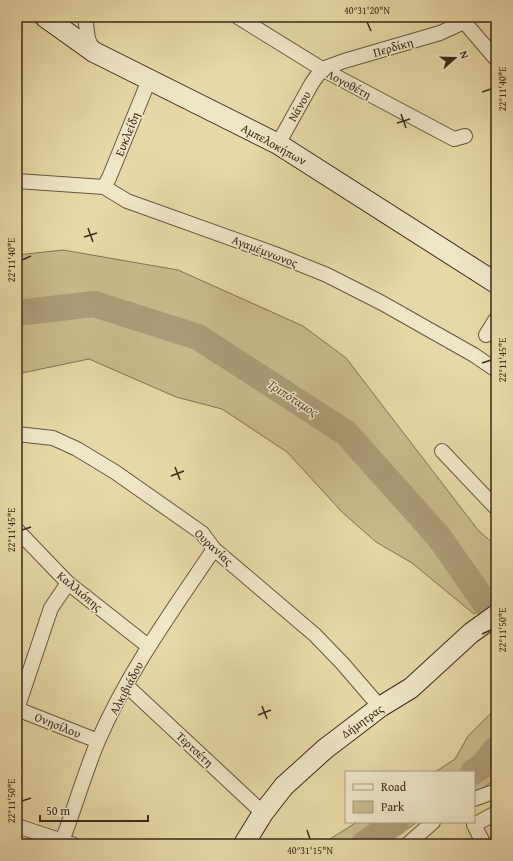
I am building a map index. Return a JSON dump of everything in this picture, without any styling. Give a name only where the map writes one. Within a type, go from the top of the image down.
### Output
[{"type":"street","name":"Αμπελοκήπων","points":[[45,17],[94,52],[278,144],[496,283]]},
{"type":"street","points":[[85,17],[88,39],[94,52]]},
{"type":"street","name":"Λογοθέτη","points":[[238,17],[322,69],[454,139],[465,136]]},
{"type":"street","points":[[462,19],[496,59]]},
{"type":"street","name":"Περδίκη","points":[[322,69],[344,61],[440,33],[462,19]]},
{"type":"street","name":"Νάνου","points":[[278,144],[322,69]]},
{"type":"street","name":"Ευκλείδη","points":[[104,187],[149,80]]},
{"type":"street","name":"Αγαμέμνωνος","points":[[17,181],[104,187],[127,201],[275,254],[327,275],[382,303],[474,355],[496,370]]},
{"type":"street","points":[[486,335],[496,320]]},
{"type":"street","name":"Ουρανίας","points":[[17,434],[53,438],[83,453],[115,472],[202,533],[214,549],[315,636],[343,664],[380,707]]},
{"type":"street","points":[[442,451],[496,508]]},
{"type":"street","name":"Καλλιόπης","points":[[17,530],[68,583],[148,646]]},
{"type":"street","name":"Αλκιβιάδου","points":[[65,843],[98,741],[148,646],[214,549]]},
{"type":"street","points":[[17,709],[51,608],[68,583]]},
{"type":"street","name":"Δήμητρας","points":[[244,844],[263,812],[284,786],[319,754],[380,707],[411,688],[471,633],[496,615]]},
{"type":"street","name":"Τερτσέτη","points":[[127,686],[263,812]]},
{"type":"street","name":"Ονησίλου","points":[[17,709],[98,741]]},
{"type":"street","points":[[475,799],[496,791]]},
{"type":"street","points":[[484,844],[474,825],[496,813]]},
{"type":"street","points":[[408,844],[432,823]]},
{"type":"street","points":[[17,826],[65,843]]},
{"type":"green space","points":[[63,250],[178,270],[303,326],[346,358],[478,530],[496,546],[496,598],[474,614],[412,563],[376,542],[342,512],[287,452],[222,409],[176,397],[89,359],[17,374],[17,255]]},
{"type":"green space","points":[[496,708],[496,779],[475,793],[475,771],[437,771],[455,759],[468,736]]},
{"type":"green space","points":[[355,823],[416,823],[386,844],[322,844]]},
{"type":"waterway","name":"Τριπόταμος","points":[[17,313],[94,304],[198,337],[346,433],[439,537],[485,603],[496,615]]},
{"type":"waterway","name":"Τριπόταμος","points":[[475,771],[481,767],[496,749]]},
{"type":"waterway","name":"Τριπόταμος","points":[[364,844],[395,823]]}]
